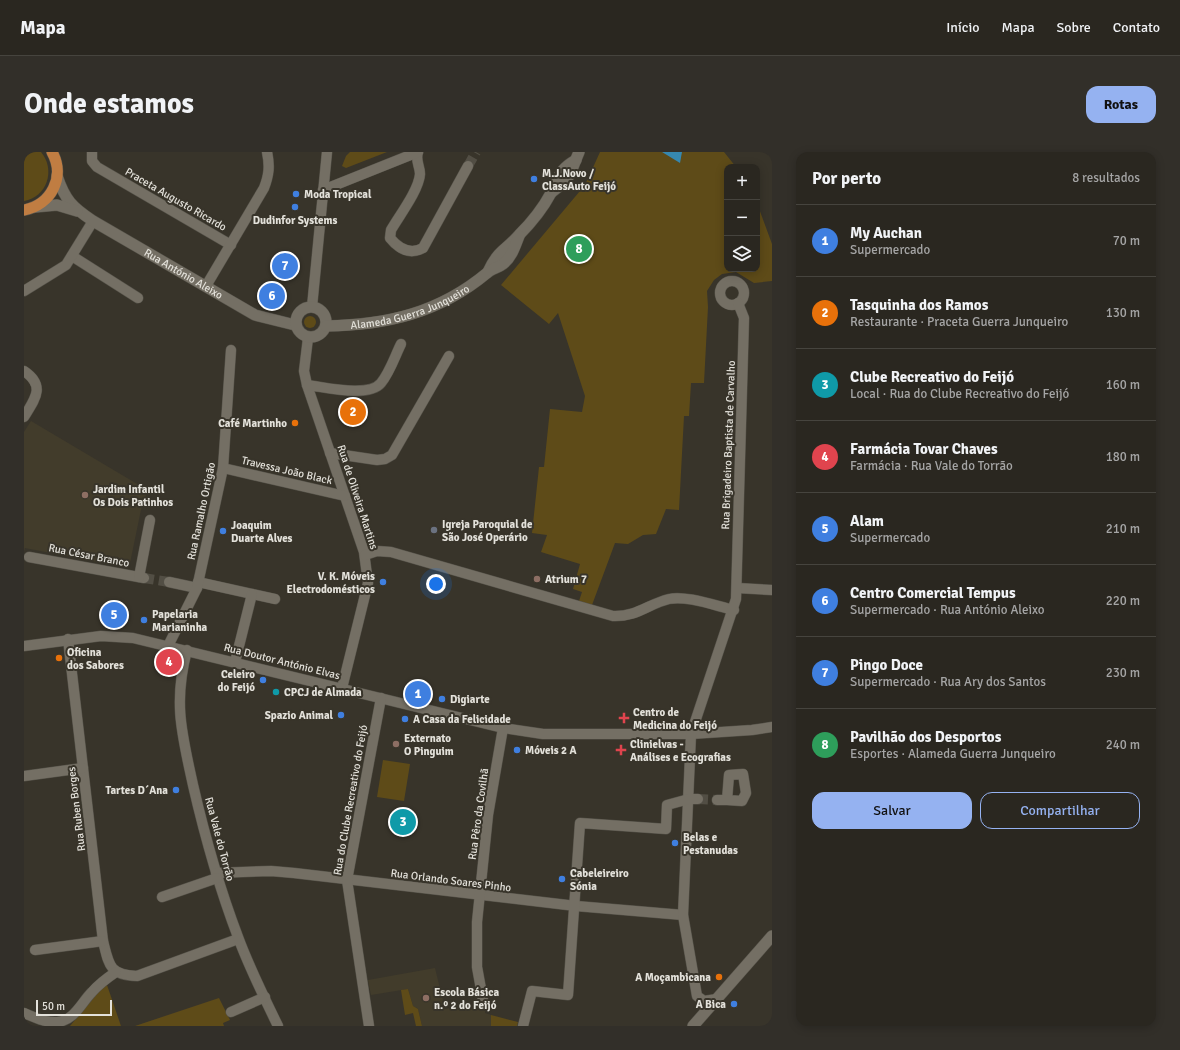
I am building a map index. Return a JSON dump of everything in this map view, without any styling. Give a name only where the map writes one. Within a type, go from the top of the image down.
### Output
[{"type":"main road","points":[[29,209],[48,197],[54,187],[57,176],[57,165],[52,152]]},
{"type":"street","points":[[231,245],[264,188],[270,166],[267,152]]},
{"type":"street","points":[[312,307],[327,152]]},
{"type":"street","points":[[323,190],[418,152],[417,163],[420,173],[417,185],[391,230],[390,238],[395,244],[408,251],[417,251],[423,248],[468,166]]},
{"type":"street","name":"Praceta Augusto Ricardo","points":[[92,155],[97,167],[231,245],[206,286]]},
{"type":"street","name":"Alameda Guerra Junqueiro","points":[[326,326],[360,326],[390,321],[421,312],[453,297],[478,281],[488,272],[495,257],[519,236],[552,192],[564,167],[577,156]]},
{"type":"street","name":"Rua António Aleixo","points":[[57,176],[64,195],[77,211]]},
{"type":"street","name":"Rua António Aleixo","points":[[29,209],[57,205],[77,211],[255,315],[295,324]]},
{"type":"street","points":[[24,291],[62,268],[72,256],[93,221]]},
{"type":"street","points":[[72,256],[138,298]]},
{"type":"street","name":"Rua Brigadeiro Baptista de Carvalho","points":[[717,999],[704,1001],[697,996],[683,915],[693,799],[691,734],[734,610],[736,588],[744,318],[738,303]]},
{"type":"street","points":[[307,307],[312,307],[322,312],[326,321],[326,326],[317,336],[308,338],[297,331],[295,324],[298,314],[307,307]]},
{"type":"street","name":"Rua de Oliveira Martins","points":[[308,338],[304,371],[307,385],[365,555],[368,582],[342,688]]},
{"type":"street","points":[[307,385],[360,391],[372,389],[381,383],[401,344]]},
{"type":"street","name":"Rua Ramalho Ortigão","points":[[168,646],[197,585],[223,468],[231,350]]},
{"type":"street","points":[[330,453],[377,460],[385,459],[392,455],[448,356]]},
{"type":"street","points":[[24,371],[35,380],[37,388],[36,398],[24,417]]},
{"type":"street","name":"Travessa João Black","points":[[223,468],[345,496]]},
{"type":"street","name":"Rua César Branco","points":[[29,556],[141,577],[150,520]]},
{"type":"street","points":[[365,555],[377,552],[391,552],[613,616],[631,615],[673,598],[734,610]]},
{"type":"street","points":[[169,582],[197,585],[275,599]]},
{"type":"street","points":[[736,588],[772,590]]},
{"type":"street","points":[[235,662],[252,594]]},
{"type":"street","name":"Rua Doutor António Elvas","points":[[24,646],[68,639],[101,636],[118,637],[187,650],[503,728],[542,734],[691,734],[752,730],[772,727]]},
{"type":"street","name":"Rua Ruben Borges","points":[[68,639],[103,941],[109,965],[116,972]]},
{"type":"street","name":"Rua Vale do Torrão","points":[[187,650],[180,683],[179,702],[181,728],[208,850],[238,938],[278,1026]]},
{"type":"street","name":"Rua do Clube Recreativo do Feijó","points":[[369,1026],[347,880],[381,698]]},
{"type":"street","name":"Rua Pêro da Covilhã","points":[[483,1000],[477,959],[479,895],[488,815],[503,728]]},
{"type":"street","points":[[24,776],[83,768]]},
{"type":"street","points":[[523,1026],[532,991],[568,995],[576,906],[580,823],[666,829],[667,805],[693,799]]},
{"type":"street","name":"Rua Orlando Soares Pinho","points":[[162,897],[217,875],[271,871],[576,906],[683,915]]},
{"type":"street","points":[[697,1024],[772,936]]},
{"type":"street","points":[[24,1013],[42,1020],[56,1022],[64,1021],[72,1015],[91,992],[116,972],[125,976],[137,976],[238,938]]},
{"type":"street","points":[[35,950],[103,941]]},
{"type":"street","points":[[231,1012],[265,998]]},
{"type":"shaded area","points":[[24,152],[41,152],[46,159],[48,174],[47,182],[38,194],[24,201]]},
{"type":"shaded area","points":[[350,152],[387,152],[346,168],[342,166],[346,156]]},
{"type":"shaded area","points":[[600,152],[724,152],[734,164],[724,164],[724,272],[736,272],[722,274],[714,280],[707,291],[708,307],[704,383],[691,383],[689,416],[684,416],[679,510],[666,509],[656,534],[643,535],[628,544],[615,543],[592,605],[579,601],[582,592],[573,589],[580,564],[541,552],[547,535],[532,533],[539,467],[544,467],[550,409],[582,412],[585,396],[558,313],[549,324],[501,285],[585,185]]},
{"type":"shaded area","points":[[760,211],[772,244],[772,281],[754,283],[736,272],[760,272]]},
{"type":"shaded area","points":[[308,316],[312,316],[316,322],[312,328],[308,328],[304,324],[304,320]]},
{"type":"shaded area","name":"Jardim Infantil Os Dois Patinhos","points":[[31,421],[149,491],[143,500],[129,568],[25,548],[24,551],[24,432]]},
{"type":"shaded area","points":[[383,760],[410,764],[404,801],[377,797]]},
{"type":"shaded area","name":"Escola Básica n.º 2 do Feijó","points":[[435,968],[445,1009],[487,1001],[485,1013],[491,1015],[491,1026],[422,1026],[418,1009],[413,1006],[408,989],[371,995],[368,980]]},
{"type":"shaded area","points":[[107,985],[121,1026],[70,1026],[100,990]]},
{"type":"shaded area","points":[[408,989],[413,1006],[418,1009],[422,1026],[416,1026],[413,1013],[405,1015],[401,990]]},
{"type":"shaded area","points":[[219,998],[230,1020],[223,1023],[224,1026],[135,1026]]},
{"type":"shaded area","points":[[491,1015],[518,1022],[517,1026],[491,1026]]},
{"type":"water","points":[[662,152],[682,152],[680,163]]},
{"type":"tunnel","points":[[468,166],[476,152]]},
{"type":"tunnel","points":[[144,578],[169,582]]},
{"type":"tunnel","points":[[698,799],[717,800]]},
{"type":"place","name":"M.J.Novo / ClassAuto Feijó","points":[[534,179]]},
{"type":"place","name":"Moda Tropical","points":[[296,194]]},
{"type":"place","name":"Dudinfor Systems","points":[[295,207]]},
{"type":"place","name":"Pavilhão dos Desportos","points":[[579,249]]},
{"type":"place","name":"Pingo Doce","points":[[285,266]]},
{"type":"place","name":"Centro Comercial Tempus","points":[[272,296]]},
{"type":"place","name":"Tasquinha dos Ramos","points":[[353,412]]},
{"type":"place","name":"Café Martinho","points":[[295,423]]},
{"type":"place","name":"Jardim Infantil Os Dois Patinhos","points":[[85,495]]},
{"type":"place","name":"Igreja Paroquial de São José Operário","points":[[434,530]]},
{"type":"place","name":"Joaquim Duarte Alves","points":[[223,531]]},
{"type":"place","name":"Atrium 7","points":[[537,579]]},
{"type":"place","name":"V. K. Móveis Electrodomésticos","points":[[383,582]]},
{"type":"place","name":"Alam","points":[[114,615]]},
{"type":"place","name":"Papelaria Marianinha","points":[[144,620]]},
{"type":"place","name":"Oficina dos Sabores","points":[[59,658]]},
{"type":"place","name":"Farmácia Tovar Chaves","points":[[169,662]]},
{"type":"place","name":"Celeiro do Feijó","points":[[263,680]]},
{"type":"place","name":"CPCJ de Almada","points":[[276,692]]},
{"type":"place","name":"My Auchan","points":[[418,694]]},
{"type":"place","name":"Digiarte","points":[[442,699]]},
{"type":"place","name":"Spazio Animal","points":[[341,715]]},
{"type":"place","name":"Centro de Medicina do Feijó","points":[[624,718]]},
{"type":"place","name":"A Casa da Felicidade","points":[[405,719]]},
{"type":"place","name":"Externato O Pinguim","points":[[396,744]]},
{"type":"place","name":"Móveis 2 A","points":[[517,750]]},
{"type":"place","name":"Clinielvas - Análises e Ecografias","points":[[621,750]]},
{"type":"place","name":"Tartes D´Ana","points":[[176,790]]},
{"type":"place","name":"Clube Recreativo do Feijó","points":[[403,822]]},
{"type":"place","name":"Belas e Pestanudas","points":[[675,843]]},
{"type":"place","name":"Cabeleireiro Sónia","points":[[562,879]]},
{"type":"place","name":"A Moçambicana","points":[[719,977]]},
{"type":"place","name":"Escola Básica n.º 2 do Feijó","points":[[426,998]]},
{"type":"place","name":"A Bica","points":[[734,1004]]}]
